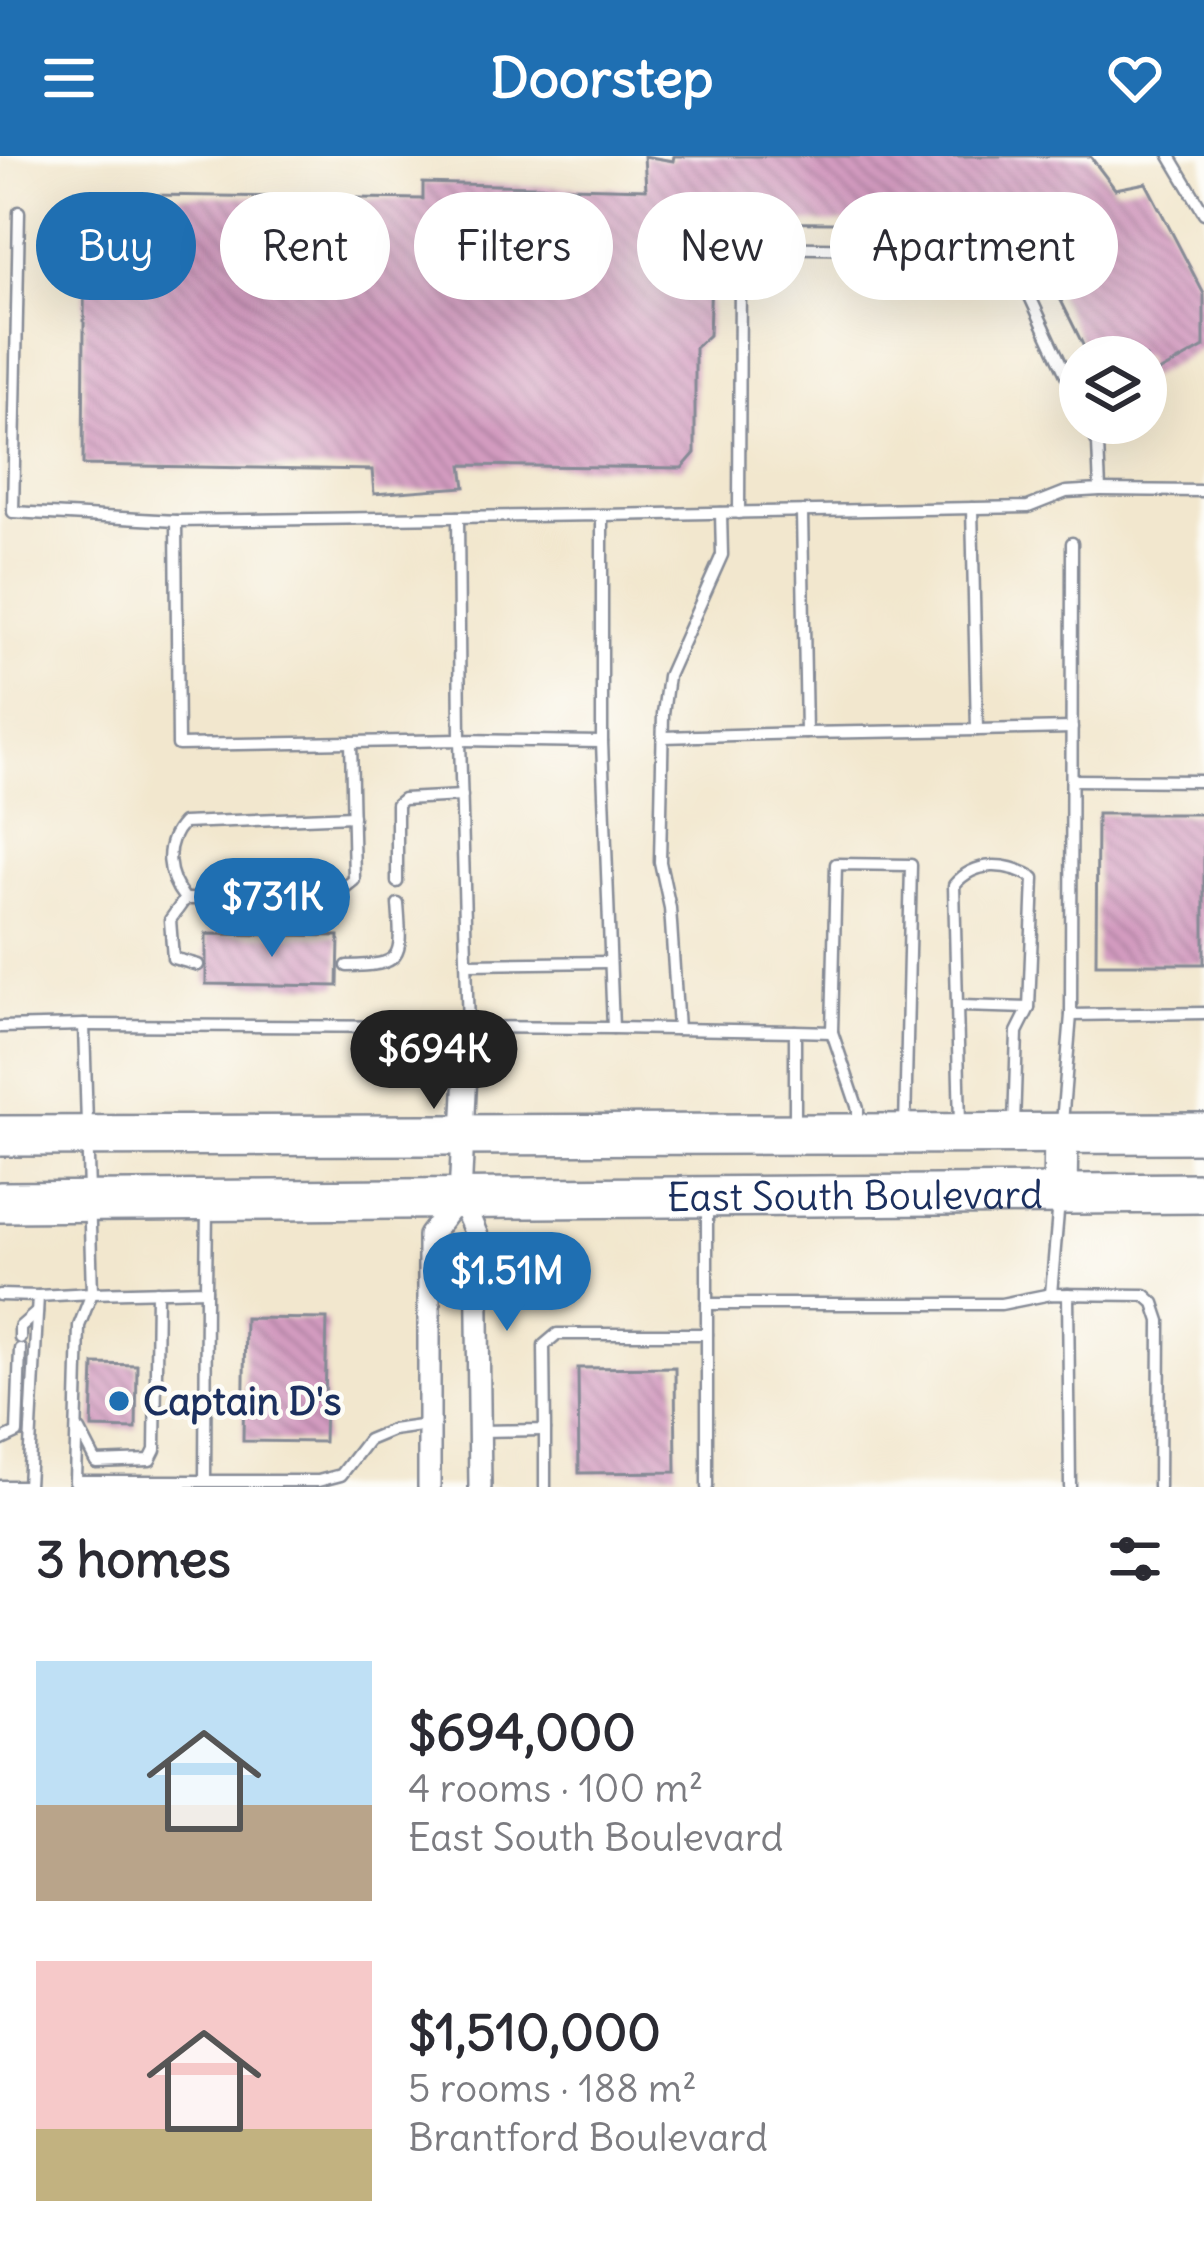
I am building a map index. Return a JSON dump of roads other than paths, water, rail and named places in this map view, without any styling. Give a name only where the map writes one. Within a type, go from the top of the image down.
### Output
[{"type":"highway","name":"East South Boulevard","points":[[0,1136],[1204,1133]]},
{"type":"highway","name":"East South Boulevard","points":[[0,1202],[1204,1193]]},
{"type":"main road","points":[[1060,1193],[1061,1132]]},
{"type":"street","points":[[468,1030],[460,1197],[477,1236],[480,1487]]},
{"type":"street","points":[[429,1487],[429,1236],[460,1197]]},
{"type":"lane","points":[[1170,156],[1204,213]]},
{"type":"lane","points":[[19,212],[13,512],[176,520],[802,513],[1028,507],[1066,492],[1100,490],[1204,491]]},
{"type":"lane","points":[[739,513],[740,266],[759,247],[994,250],[1014,262],[1059,360]]},
{"type":"lane","points":[[1098,444],[1100,490]]},
{"type":"lane","points":[[972,508],[977,730]]},
{"type":"lane","points":[[678,1029],[670,908],[660,862],[668,676],[722,555],[721,513]]},
{"type":"lane","points":[[802,513],[806,733]]},
{"type":"lane","points":[[602,514],[602,742],[613,1028]]},
{"type":"lane","points":[[458,517],[468,1030]]},
{"type":"lane","points":[[176,520],[178,746],[602,742]]},
{"type":"lane","points":[[1061,1132],[1071,1015],[1072,543]]},
{"type":"lane","points":[[663,737],[1072,728]]},
{"type":"lane","points":[[185,899],[331,898],[346,892],[354,880],[351,742]]},
{"type":"lane","points":[[1072,780],[1204,781]]},
{"type":"lane","points":[[397,881],[397,804],[403,799],[462,796]]},
{"type":"lane","points":[[185,899],[174,885],[168,863],[174,833],[183,823],[353,816]]},
{"type":"lane","points":[[858,1133],[858,1109],[832,1032],[836,864],[911,865],[905,1133]]},
{"type":"lane","points":[[960,1133],[961,1006],[954,987],[954,884],[966,871],[987,866],[1016,868],[1034,878],[1029,1008],[1017,1032],[1014,1132]]},
{"type":"lane","points":[[185,899],[170,920],[173,958],[198,965]]},
{"type":"lane","points":[[347,966],[385,966],[396,958],[401,947],[398,904]]},
{"type":"lane","points":[[466,964],[609,962]]},
{"type":"lane","points":[[961,1006],[1029,1008]]},
{"type":"lane","points":[[1071,1015],[1204,1013]]},
{"type":"lane","points":[[84,1025],[92,1293],[79,1326],[75,1480],[318,1481],[341,1475],[368,1440],[392,1430],[429,1425]]},
{"type":"lane","points":[[0,1027],[832,1032]]},
{"type":"lane","points":[[796,1031],[796,1133]]},
{"type":"lane","points":[[1051,1294],[1060,1193]]},
{"type":"lane","points":[[707,1196],[707,1487]]},
{"type":"lane","points":[[205,1481],[207,1199]]},
{"type":"lane","points":[[0,1295],[206,1290]]},
{"type":"lane","points":[[77,1422],[96,1462],[150,1460],[155,1450],[157,1291]]},
{"type":"lane","points":[[707,1304],[1000,1304],[1051,1294],[1133,1294],[1154,1303],[1160,1321],[1159,1487]]},
{"type":"lane","points":[[1068,1294],[1070,1487]]},
{"type":"lane","points":[[0,1486],[28,1486],[38,1296]]},
{"type":"lane","points":[[0,1441],[17,1433],[20,1327],[37,1312]]},
{"type":"lane","points":[[544,1487],[544,1345],[557,1334],[707,1334]]},
{"type":"lane","points":[[480,1431],[544,1430]]},
{"type":"place","name":"Captain D's","points":[[119,1401]]}]
